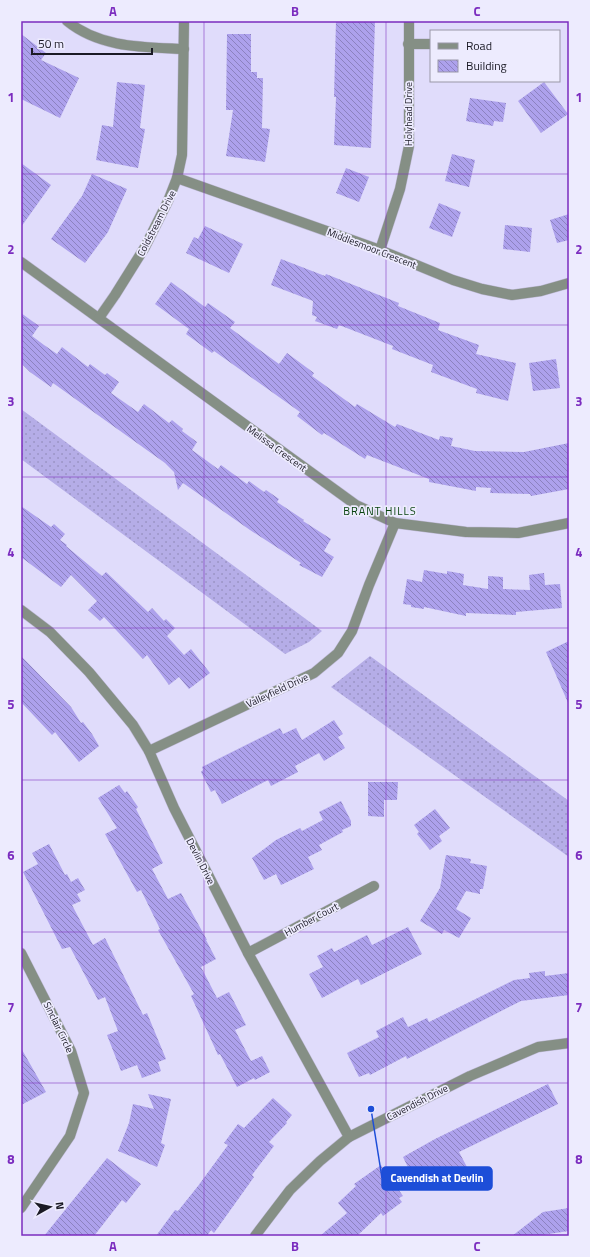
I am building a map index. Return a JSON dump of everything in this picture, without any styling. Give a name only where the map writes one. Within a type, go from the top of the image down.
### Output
[{"type":"street","points":[[67,21],[77,29],[107,41],[132,47],[184,49]]},
{"type":"street","name":"Coldstream Drive","points":[[98,318],[115,295],[145,247],[178,178],[182,155],[184,21]]},
{"type":"street","name":"Holyhead Drive","points":[[380,250],[400,189],[409,146],[409,21]]},
{"type":"street","points":[[408,44],[430,44]]},
{"type":"street","name":"Middlesmoor Crescent","points":[[178,178],[380,250],[453,280],[482,289],[512,295],[541,291],[569,283]]},
{"type":"street","name":"Melissa Crescent","points":[[21,262],[356,506],[395,523],[466,532],[518,533],[569,523]]},
{"type":"street","name":"Valleyfield Drive","points":[[149,751],[314,674],[338,653],[352,631],[368,585],[395,523]]},
{"type":"street","name":"Devlin Drive","points":[[21,610],[50,632],[89,672],[134,725],[149,751],[174,808],[248,953],[349,1137]]},
{"type":"street","name":"Humber Court","points":[[248,953],[374,886]]},
{"type":"street","name":"Sinclair Circle","points":[[21,953],[71,1051],[84,1093],[70,1136],[21,1208]]},
{"type":"street","name":"Cavendish Drive","points":[[255,1236],[290,1190],[320,1161],[349,1137],[470,1076],[538,1047],[569,1043]]},
{"type":"shaded area","points":[[21,409],[322,631],[309,642],[285,654],[21,459]]},
{"type":"shaded area","points":[[370,656],[569,801],[569,857],[331,687]]},
{"type":"building","points":[[336,21],[375,21],[371,148],[334,145],[336,97],[334,97]]},
{"type":"building","points":[[21,34],[46,53],[41,60],[79,78],[60,118],[21,99]]},
{"type":"building","points":[[227,34],[251,34],[251,72],[257,72],[257,78],[263,78],[262,128],[270,129],[265,162],[226,156],[233,110],[226,110]]},
{"type":"building","points":[[117,82],[145,85],[140,128],[145,129],[138,168],[96,160],[102,125],[113,127]]},
{"type":"building","points":[[544,82],[568,114],[541,133],[518,101]]},
{"type":"building","points":[[470,98],[506,103],[503,122],[494,121],[493,126],[466,121]]},
{"type":"building","points":[[452,154],[475,160],[469,187],[445,181]]},
{"type":"building","points":[[21,163],[51,185],[21,227]]},
{"type":"building","points":[[346,168],[369,177],[359,202],[336,193]]},
{"type":"building","points":[[92,174],[127,189],[108,232],[85,263],[51,239],[82,196]]},
{"type":"building","points":[[439,203],[461,212],[452,237],[429,228]]},
{"type":"building","points":[[569,214],[569,240],[557,243],[550,220]]},
{"type":"building","points":[[505,225],[532,228],[530,252],[503,249]]},
{"type":"building","points":[[205,226],[243,244],[229,273],[186,253],[194,237],[198,239]]},
{"type":"building","points":[[281,259],[325,276],[326,274],[399,303],[398,306],[440,323],[438,330],[479,345],[476,354],[516,363],[508,401],[476,393],[477,389],[431,372],[433,365],[392,349],[393,346],[339,325],[337,329],[315,321],[317,317],[312,315],[313,301],[271,285]]},
{"type":"building","points":[[171,282],[205,307],[208,303],[235,322],[230,328],[279,364],[287,353],[314,373],[312,376],[355,407],[357,404],[395,427],[397,424],[439,440],[440,436],[453,438],[451,446],[475,451],[524,452],[569,443],[569,489],[531,496],[530,494],[490,493],[491,488],[476,487],[476,491],[429,482],[429,479],[367,455],[365,459],[324,433],[322,435],[297,416],[300,412],[214,351],[212,353],[186,334],[189,329],[155,304]]},
{"type":"building","points":[[21,313],[39,326],[32,336],[44,345],[57,354],[62,347],[88,367],[90,364],[105,375],[107,373],[119,382],[111,393],[138,412],[144,404],[169,423],[172,420],[183,429],[182,431],[197,442],[192,450],[218,469],[221,465],[247,484],[249,481],[264,492],[266,490],[279,499],[277,502],[331,539],[324,551],[334,557],[322,577],[299,565],[301,563],[250,530],[183,483],[178,490],[174,472],[165,463],[53,383],[51,387],[30,372],[21,363]]},
{"type":"building","points":[[556,359],[560,388],[533,391],[529,363]]},
{"type":"building","points":[[21,506],[51,527],[54,524],[65,534],[60,540],[67,545],[66,546],[102,576],[106,572],[148,612],[152,608],[164,621],[166,619],[175,628],[167,636],[184,655],[191,649],[210,673],[189,689],[179,677],[169,685],[147,655],[143,659],[104,617],[100,621],[88,610],[97,601],[71,575],[61,587],[21,557]]},
{"type":"building","points":[[424,570],[447,574],[447,571],[464,574],[463,585],[488,589],[488,576],[503,577],[503,589],[530,590],[529,575],[544,573],[545,585],[560,584],[562,608],[516,612],[516,615],[466,613],[466,616],[424,607],[424,609],[411,607],[411,605],[403,604],[407,579],[422,582]]},
{"type":"building","points":[[569,641],[569,705],[546,652]]},
{"type":"building","points":[[21,656],[71,707],[81,723],[83,722],[92,734],[99,746],[79,762],[55,732],[52,735],[21,702]]},
{"type":"building","points":[[334,720],[343,734],[338,737],[345,748],[324,761],[319,753],[295,766],[298,772],[271,786],[268,780],[222,804],[215,790],[211,792],[201,772],[203,770],[202,767],[280,728],[283,734],[296,728],[302,740]]},
{"type":"building","points":[[368,782],[398,782],[397,800],[384,800],[384,817],[368,816]]},
{"type":"building","points":[[119,785],[125,793],[127,791],[138,807],[136,809],[163,863],[152,869],[168,899],[181,893],[216,959],[201,967],[217,998],[229,992],[246,1025],[235,1030],[251,1061],[262,1056],[270,1072],[255,1080],[254,1078],[237,1087],[220,1054],[218,1055],[191,996],[194,994],[158,930],[160,929],[141,890],[137,892],[105,834],[117,828],[98,798]]},
{"type":"building","points":[[341,801],[351,821],[351,826],[319,845],[322,850],[308,857],[314,869],[281,885],[276,874],[264,880],[252,858],[276,840],[300,828],[302,831],[323,820],[319,812]]},
{"type":"building","points":[[435,809],[450,828],[439,836],[442,841],[430,850],[417,834],[419,832],[414,825]]},
{"type":"building","points":[[49,844],[65,875],[67,874],[71,882],[78,878],[85,890],[77,894],[81,901],[72,905],[93,945],[105,938],[143,1015],[147,1013],[166,1059],[158,1062],[161,1071],[142,1078],[137,1065],[121,1071],[107,1035],[118,1031],[105,997],[98,1000],[70,947],[62,949],[23,872],[38,864],[32,853]]},
{"type":"building","points":[[446,855],[471,859],[470,863],[487,866],[483,889],[480,889],[480,894],[466,891],[456,909],[471,918],[459,938],[444,930],[442,934],[420,921],[440,888]]},
{"type":"building","points":[[408,927],[422,954],[361,985],[358,979],[322,998],[309,974],[323,967],[317,956],[332,948],[334,952],[367,935],[372,945]]},
{"type":"building","points":[[545,971],[545,976],[569,973],[569,995],[521,1001],[407,1059],[406,1056],[370,1075],[369,1073],[359,1077],[347,1053],[379,1037],[376,1031],[403,1017],[408,1027],[427,1018],[429,1022],[514,980],[530,978],[529,973]]},
{"type":"building","points":[[21,1048],[46,1092],[21,1105]]},
{"type":"building","points":[[548,1084],[558,1104],[459,1152],[467,1167],[440,1180],[439,1178],[418,1188],[403,1157],[435,1139]]},
{"type":"building","points":[[148,1094],[171,1099],[161,1143],[165,1145],[157,1167],[118,1151],[129,1123],[133,1104],[154,1109]]},
{"type":"building","points":[[273,1098],[292,1115],[286,1122],[287,1123],[269,1142],[274,1146],[252,1175],[254,1177],[214,1233],[211,1230],[207,1236],[156,1236],[175,1210],[178,1211],[198,1186],[228,1145],[224,1143],[238,1124],[244,1128]]},
{"type":"building","points":[[107,1158],[141,1184],[126,1203],[122,1200],[94,1236],[44,1236]]},
{"type":"building","points":[[381,1165],[403,1196],[399,1198],[402,1202],[383,1216],[381,1213],[357,1236],[320,1236],[347,1213],[338,1203],[356,1186],[354,1184]]},
{"type":"building","points":[[569,1208],[569,1231],[535,1236],[512,1236],[543,1212]]},
{"type":"place","name":"Cavendish at Devlin","points":[[371,1109]]},
{"type":"district","name":"BRANT HILLS","points":[[380,511]]}]
